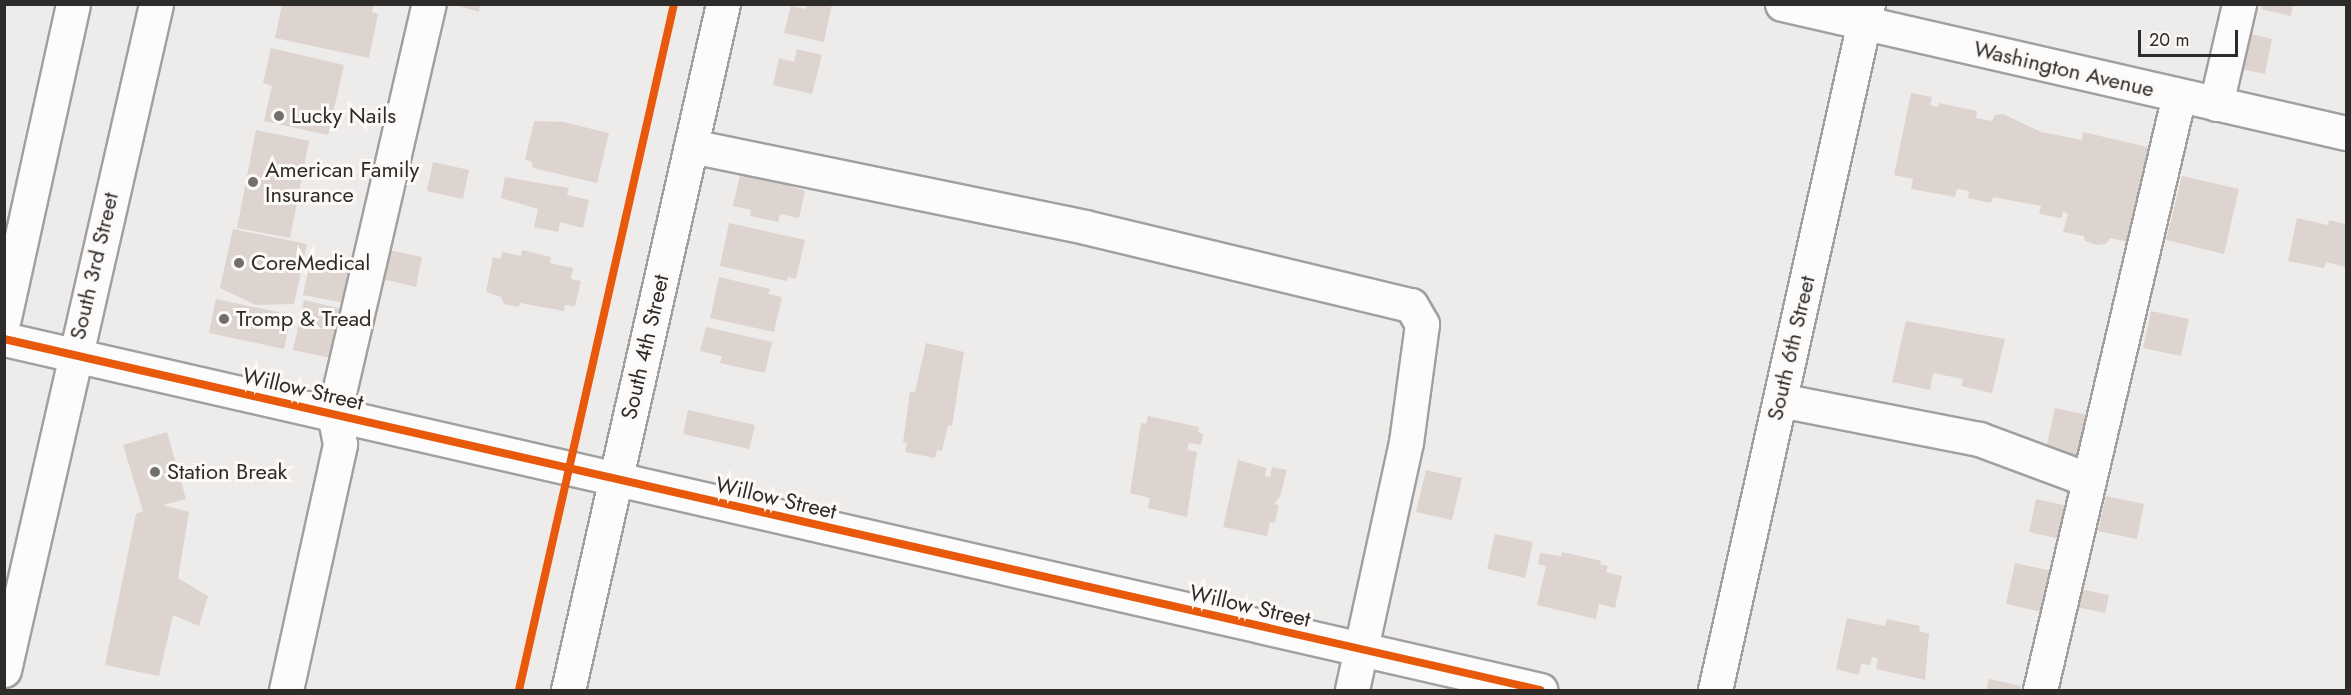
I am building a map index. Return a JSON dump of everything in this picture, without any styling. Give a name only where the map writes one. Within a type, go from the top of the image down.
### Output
[{"type":"main road","points":[[4,318],[73,4]]},
{"type":"main road","name":"South 3rd Street","points":[[6,655],[156,4]]},
{"type":"main road","points":[[286,690],[339,444],[334,414],[429,4]]},
{"type":"main road","name":"South 4th Street","points":[[568,690],[723,4]]},
{"type":"main road","name":"Washington Avenue","points":[[1782,4],[1866,14],[2179,95],[2346,133]]},
{"type":"main road","points":[[2216,104],[2238,4]]},
{"type":"main road","name":"South 6th Street","points":[[1715,690],[1866,14]]},
{"type":"main road","points":[[2040,690],[2179,95]]},
{"type":"main road","points":[[691,146],[1073,225],[1411,305],[1422,324],[1411,406],[1352,690]]},
{"type":"main road","name":"Willow Street","points":[[4,339],[1540,690]]},
{"type":"main road","points":[[1780,400],[1979,439],[2089,480]]},
{"type":"building","points":[[282,4],[374,4],[372,12],[378,14],[369,58],[275,38]]},
{"type":"building","points":[[452,4],[480,4],[479,12]]},
{"type":"building","points":[[807,4],[832,4],[824,42],[784,33],[791,6],[806,9]]},
{"type":"building","points":[[2262,4],[2293,4],[2291,16],[2261,9]]},
{"type":"building","points":[[2243,32],[2272,39],[2265,74],[2236,68]]},
{"type":"building","points":[[271,48],[344,65],[328,135],[264,121],[272,86],[263,83]]},
{"type":"building","points":[[797,49],[822,55],[812,94],[773,85],[779,58],[794,62]]},
{"type":"building","points":[[1911,93],[1932,97],[1930,105],[1938,107],[1939,103],[1977,111],[1976,118],[1992,121],[1995,115],[2003,114],[2041,132],[2082,140],[2083,132],[2156,149],[2137,244],[2110,238],[2106,244],[2097,245],[2085,241],[2084,236],[2063,232],[2068,214],[2063,211],[2062,218],[2039,214],[2041,206],[1993,197],[1991,203],[1968,198],[1969,191],[1957,189],[1955,197],[1911,189],[1913,179],[1894,175]]},
{"type":"building","points":[[534,121],[563,122],[609,133],[597,183],[533,168],[531,161],[525,160]]},
{"type":"building","points":[[256,130],[309,141],[290,238],[237,228]]},
{"type":"building","points":[[433,162],[469,170],[463,199],[427,191]]},
{"type":"building","points":[[741,170],[805,191],[799,218],[780,214],[778,222],[750,216],[751,210],[733,206]]},
{"type":"building","points":[[2182,176],[2239,189],[2224,254],[2166,240]]},
{"type":"building","points":[[505,177],[569,188],[567,195],[589,200],[583,228],[560,222],[558,232],[534,227],[538,209],[501,198]]},
{"type":"building","points":[[2297,218],[2328,225],[2329,220],[2346,224],[2346,267],[2326,262],[2324,268],[2288,261]]},
{"type":"building","points":[[729,223],[805,240],[796,279],[788,277],[787,281],[720,266]]},
{"type":"building","points":[[233,229],[307,244],[294,304],[256,305],[220,288]]},
{"type":"building","points":[[388,250],[422,257],[416,287],[382,279]]},
{"type":"building","points":[[522,250],[551,257],[550,263],[573,268],[571,279],[581,281],[575,306],[565,305],[564,311],[520,303],[519,307],[504,304],[501,297],[486,292],[493,257],[501,259],[502,252],[521,256]]},
{"type":"building","points":[[311,257],[353,266],[345,303],[303,295]]},
{"type":"building","points":[[719,277],[770,289],[768,294],[782,297],[774,332],[710,318]]},
{"type":"building","points":[[216,299],[291,315],[284,349],[209,333]]},
{"type":"building","points":[[304,300],[347,310],[336,359],[293,350]]},
{"type":"building","points":[[2151,311],[2189,319],[2181,356],[2143,348]]},
{"type":"building","points":[[1906,321],[2005,339],[1992,393],[1961,386],[1963,379],[1933,373],[1930,390],[1892,382]]},
{"type":"building","points":[[706,327],[772,342],[765,373],[720,363],[722,356],[700,351]]},
{"type":"building","points":[[926,343],[964,352],[952,426],[948,425],[942,451],[937,450],[935,458],[905,452],[907,443],[903,442],[910,392],[915,392]]},
{"type":"building","points":[[2055,408],[2092,416],[2083,457],[2046,449]]},
{"type":"building","points":[[688,410],[755,425],[749,449],[683,434]]},
{"type":"building","points":[[1148,416],[1199,427],[1198,432],[1203,434],[1201,445],[1189,443],[1187,450],[1197,452],[1187,517],[1148,508],[1150,498],[1130,493],[1141,423],[1146,424]]},
{"type":"building","points":[[167,432],[186,499],[163,505],[189,512],[178,578],[208,596],[199,626],[173,615],[159,676],[105,665],[136,514],[143,511],[123,445]]},
{"type":"building","points":[[1238,460],[1267,468],[1265,476],[1270,477],[1272,467],[1287,470],[1280,497],[1274,504],[1279,505],[1275,523],[1270,522],[1267,536],[1223,527]]},
{"type":"building","points":[[1426,470],[1462,478],[1452,520],[1416,512]]},
{"type":"building","points":[[2106,496],[2144,504],[2137,539],[2098,531]]},
{"type":"building","points":[[2036,499],[2072,507],[2065,540],[2029,532]]},
{"type":"building","points":[[1495,534],[1533,542],[1525,578],[1487,569]]},
{"type":"building","points":[[1562,552],[1601,561],[1600,564],[1608,566],[1606,572],[1622,576],[1615,608],[1599,604],[1596,619],[1537,605],[1546,566],[1538,564],[1540,553],[1561,556]]},
{"type":"building","points":[[2015,563],[2056,572],[2047,613],[2006,604]]},
{"type":"building","points":[[2080,589],[2109,595],[2105,613],[2076,607]]},
{"type":"building","points":[[1847,618],[1885,626],[1887,619],[1920,626],[1919,631],[1929,634],[1925,680],[1876,669],[1878,658],[1872,657],[1870,665],[1861,664],[1859,675],[1836,669]]},
{"type":"building","points":[[1989,679],[2021,686],[2020,690],[1986,690]]},
{"type":"cycle path","points":[[519,690],[674,4]]},
{"type":"cycle path","points":[[4,339],[1540,690]]},
{"type":"place","name":"Lucky Nails","points":[[279,116]]},
{"type":"place","name":"American Family Insurance","points":[[253,182]]},
{"type":"place","name":"CoreMedical","points":[[239,263]]},
{"type":"place","name":"Tromp & Tread","points":[[224,319]]},
{"type":"place","name":"Station Break","points":[[155,472]]}]
